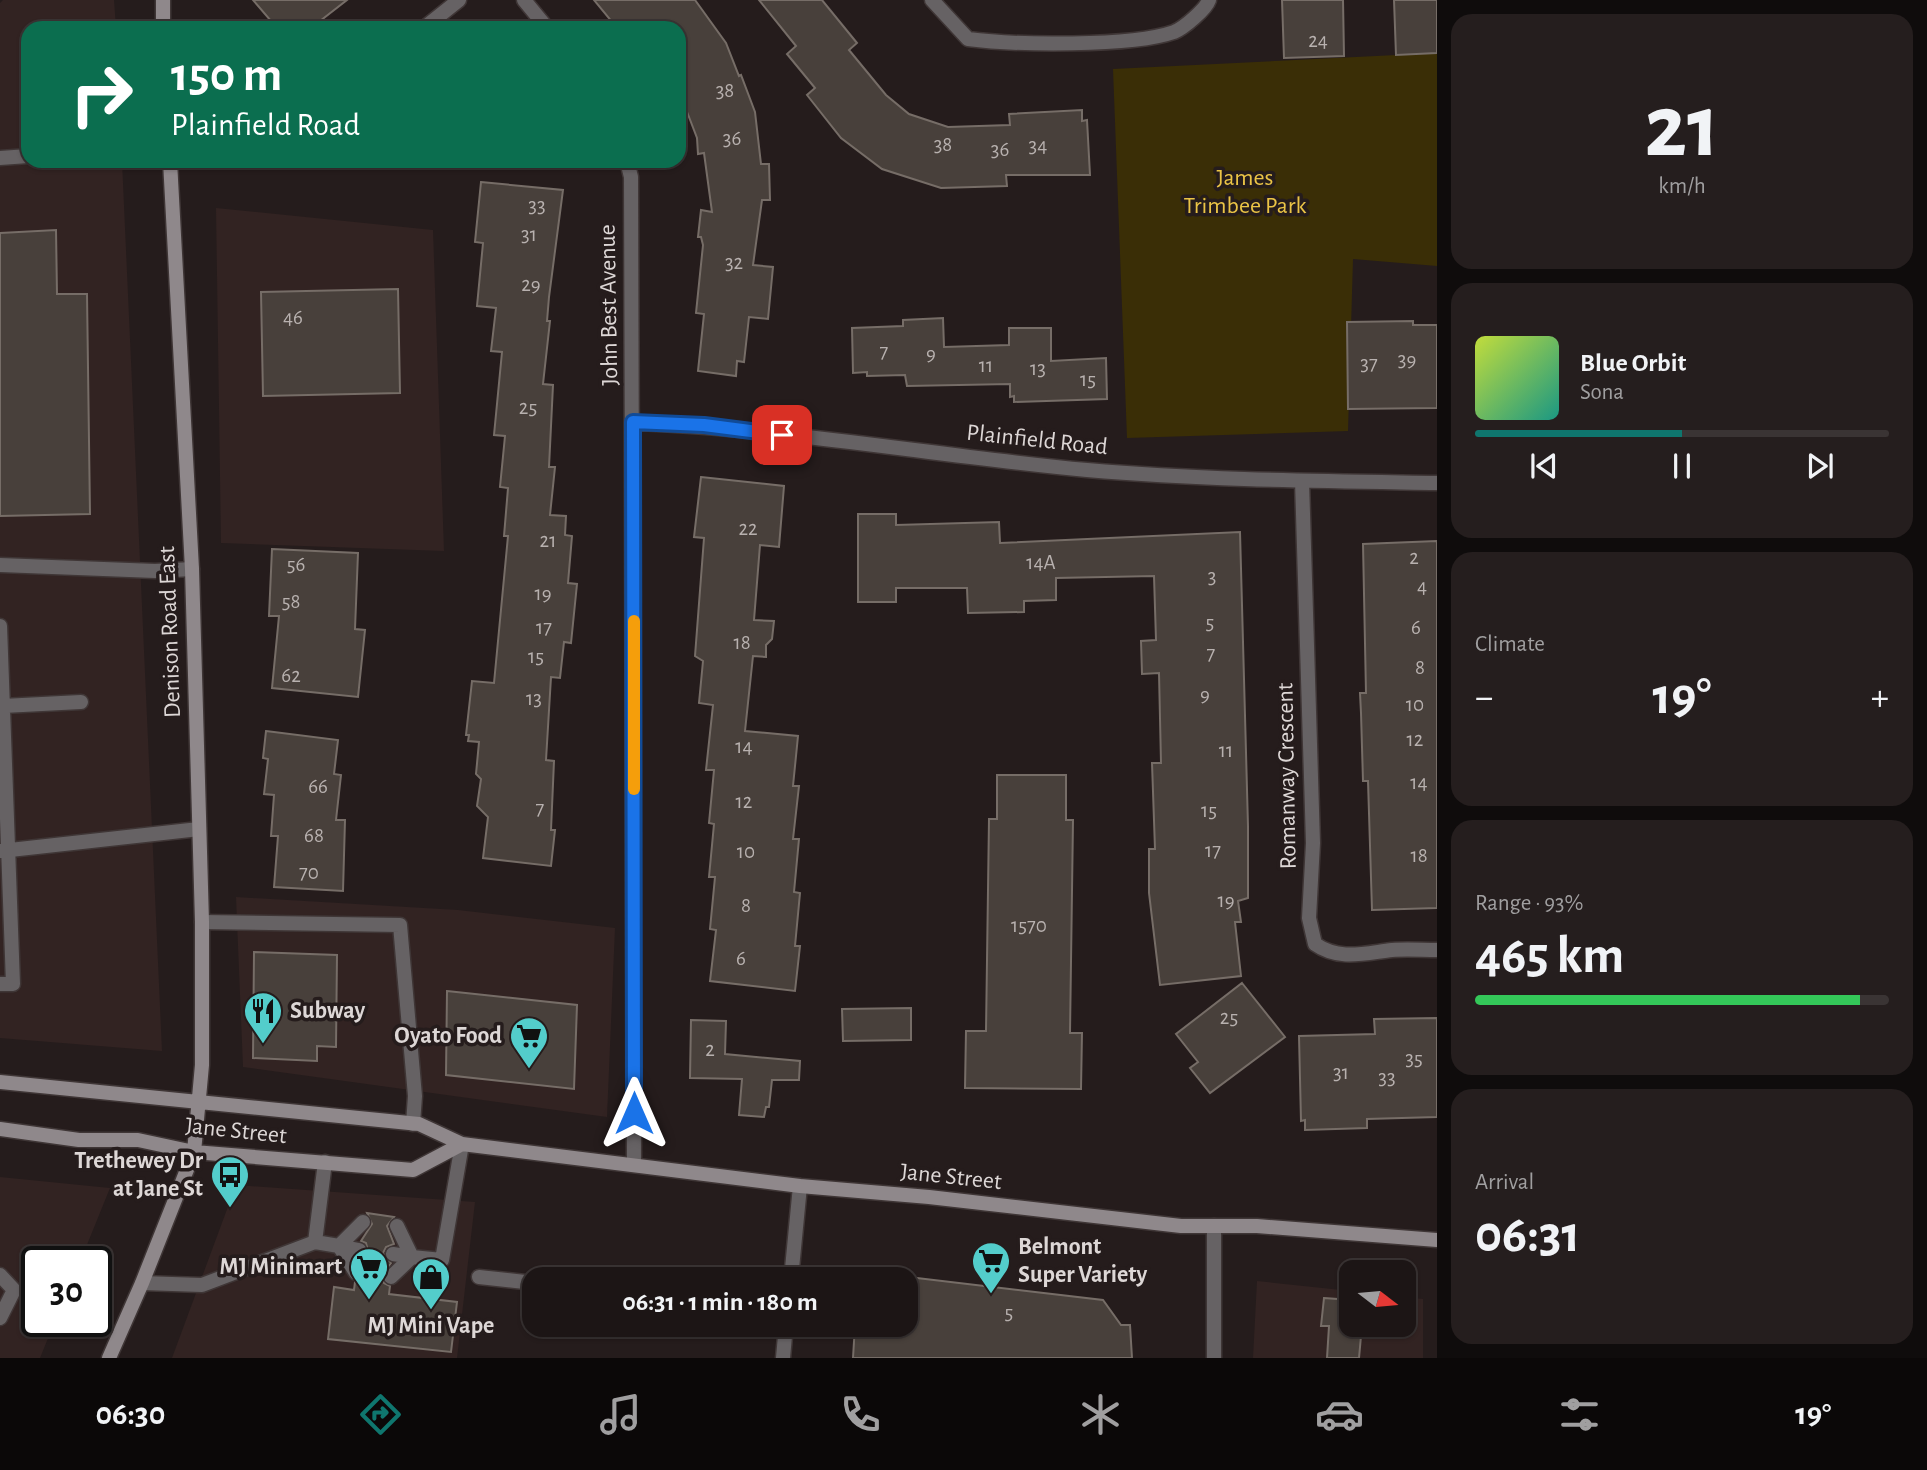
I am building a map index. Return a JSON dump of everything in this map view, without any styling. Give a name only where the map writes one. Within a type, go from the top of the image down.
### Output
[{"type":"main road","points":[[163,0],[163,21]]},
{"type":"main road","name":"Denison Road East","points":[[109,1358],[194,1152],[200,1101],[202,922],[192,569],[170,168]]},
{"type":"main road","name":"Jane Street","points":[[0,1082],[413,1124],[462,1144],[800,1186],[929,1197],[1181,1226],[1257,1226],[1437,1240]]},
{"type":"main road","name":"Jane Street","points":[[0,1129],[79,1140],[138,1140],[194,1152],[413,1170],[462,1144]]},
{"type":"street","points":[[433,21],[459,0]]},
{"type":"street","points":[[524,0],[541,21]]},
{"type":"street","points":[[932,0],[968,39],[995,43],[1140,40],[1177,31],[1209,0]]},
{"type":"street","points":[[0,158],[21,156]]},
{"type":"street","name":"John Best Avenue","points":[[629,168],[633,422],[634,1164]]},
{"type":"street","name":"Plainfield Road","points":[[633,422],[704,425],[1088,470],[1302,481],[1437,483]]},
{"type":"street","name":"Romanway Crescent","points":[[1302,481],[1313,843],[1309,918],[1315,944],[1327,953],[1351,955],[1395,950],[1437,950]]},
{"type":"street","points":[[0,565],[155,571],[192,569]]},
{"type":"street","points":[[0,625],[4,851],[13,984],[0,984]]},
{"type":"street","points":[[3,706],[81,702]]},
{"type":"street","points":[[4,851],[199,829]]},
{"type":"street","points":[[202,922],[400,925],[415,1096],[413,1124]]},
{"type":"street","points":[[393,1254],[442,1260],[462,1144]]},
{"type":"street","points":[[314,1242],[325,1163]]},
{"type":"street","points":[[792,1267],[800,1186]]},
{"type":"street","points":[[339,1246],[363,1222]]},
{"type":"street","points":[[397,1226],[412,1257]]},
{"type":"street","points":[[1214,1226],[1214,1358]]},
{"type":"street","points":[[142,1283],[202,1285],[314,1242],[359,1250]]},
{"type":"street","points":[[339,1246],[356,1273]]},
{"type":"street","points":[[391,1277],[412,1257]]},
{"type":"street","points":[[0,1275],[14,1290],[0,1318]]},
{"type":"street","points":[[479,1276],[522,1281]]},
{"type":"street","points":[[783,1358],[785,1337]]},
{"type":"shaded area","points":[[3,0],[114,0],[116,21],[21,21],[21,168],[122,168],[162,1051],[0,1038],[0,3]]},
{"type":"shaded area","points":[[216,208],[433,230],[444,551],[221,543]]},
{"type":"shaded area","points":[[236,897],[458,910],[615,928],[607,1117],[243,1067]]},
{"type":"shaded area","points":[[0,1177],[110,1188],[86,1246],[21,1246],[21,1337],[49,1337],[40,1358],[0,1358]]},
{"type":"shaded area","points":[[236,1185],[475,1202],[457,1358],[172,1358]]},
{"type":"shaded area","points":[[1257,1281],[1339,1290],[1339,1337],[1416,1337],[1416,1298],[1423,1299],[1423,1358],[1253,1358]]},
{"type":"green space","name":"James Trimbee Park","points":[[1437,53],[1437,266],[1353,259],[1348,431],[1127,438],[1113,69]]},
{"type":"building","points":[[253,0],[347,0],[320,21],[271,21]]},
{"type":"building","points":[[594,0],[695,0],[726,43],[755,112],[761,164],[769,164],[770,200],[762,200],[753,265],[773,267],[768,319],[749,317],[744,362],[737,361],[736,376],[698,371],[704,314],[696,313],[703,245],[701,237],[698,237],[701,210],[712,212],[704,153],[698,154],[697,138],[686,109],[686,21],[611,21]]},
{"type":"building","points":[[759,0],[822,0],[857,43],[849,50],[886,95],[909,114],[948,127],[1010,125],[1009,114],[1082,110],[1082,121],[1087,120],[1090,175],[1006,175],[1007,186],[941,188],[882,169],[841,138],[807,95],[815,88],[787,54],[796,46]]},
{"type":"building","points":[[1282,0],[1343,0],[1344,56],[1284,58]]},
{"type":"building","points":[[1394,0],[1437,0],[1437,53],[1396,55]]},
{"type":"building","points":[[481,182],[563,190],[549,297],[547,321],[550,321],[543,384],[553,385],[549,467],[555,467],[550,515],[566,516],[565,535],[572,536],[568,583],[577,584],[571,643],[564,642],[560,678],[551,677],[546,760],[554,761],[551,830],[555,830],[551,866],[483,858],[488,817],[477,806],[481,779],[476,774],[479,742],[468,741],[469,735],[466,735],[472,681],[494,683],[508,536],[504,536],[508,488],[500,487],[505,436],[494,435],[502,352],[491,351],[496,308],[477,306],[483,243],[475,242]]},
{"type":"building","points":[[56,230],[57,294],[87,294],[90,514],[0,516],[0,233]]},
{"type":"building","points":[[398,289],[400,393],[263,396],[261,292]]},
{"type":"building","points":[[943,318],[944,347],[1009,345],[1009,328],[1051,328],[1051,361],[1106,358],[1107,399],[1014,402],[1014,396],[1010,397],[1010,384],[907,386],[905,375],[867,376],[867,372],[853,373],[852,328],[903,326],[903,320]]},
{"type":"building","points":[[1413,321],[1413,325],[1437,325],[1437,408],[1348,409],[1347,322]]},
{"type":"building","points":[[701,477],[784,486],[779,547],[760,545],[754,620],[774,621],[772,639],[766,645],[766,657],[753,656],[745,731],[798,736],[793,786],[799,786],[793,839],[799,839],[794,892],[800,893],[795,946],[800,946],[795,991],[710,981],[716,930],[710,929],[715,877],[709,877],[714,824],[709,823],[714,770],[706,770],[713,705],[699,703],[703,661],[695,656],[704,538],[694,537]]},
{"type":"building","points":[[858,514],[896,514],[896,525],[999,522],[1000,543],[1240,532],[1248,826],[1248,898],[1238,901],[1241,922],[1235,922],[1241,976],[1160,985],[1149,893],[1149,849],[1155,849],[1152,763],[1161,763],[1159,673],[1142,674],[1141,641],[1156,640],[1154,576],[1056,578],[1056,600],[1024,601],[1024,612],[968,613],[967,588],[896,588],[896,602],[858,602]]},
{"type":"building","points":[[1437,541],[1437,908],[1372,910],[1368,781],[1363,781],[1360,693],[1366,693],[1363,544]]},
{"type":"building","points":[[272,549],[358,553],[355,629],[365,630],[358,697],[272,688],[279,616],[269,616]]},
{"type":"building","points":[[266,731],[338,740],[334,774],[341,775],[336,820],[345,820],[343,891],[274,887],[278,836],[271,836],[274,795],[264,794],[268,759],[263,758]]},
{"type":"building","points":[[997,775],[1066,775],[1066,820],[1073,820],[1070,1033],[1082,1033],[1081,1089],[965,1088],[966,1031],[986,1031],[989,819],[997,819]]},
{"type":"building","points":[[254,952],[337,955],[336,1047],[317,1046],[317,1061],[253,1058]]},
{"type":"building","points":[[1242,983],[1285,1037],[1210,1093],[1190,1068],[1198,1062],[1176,1034]]},
{"type":"building","points":[[447,991],[577,1005],[574,1089],[446,1075]]},
{"type":"building","points":[[911,1008],[911,1040],[843,1041],[842,1009]]},
{"type":"building","points":[[1437,1018],[1437,1117],[1367,1119],[1367,1128],[1305,1130],[1305,1120],[1301,1121],[1299,1036],[1375,1034],[1374,1019]]},
{"type":"building","points":[[691,1020],[726,1021],[725,1054],[800,1061],[799,1080],[772,1080],[769,1107],[766,1107],[764,1117],[739,1115],[742,1079],[690,1078]]},
{"type":"building","points":[[367,1213],[394,1217],[387,1226],[394,1244],[386,1247],[383,1253],[391,1263],[382,1275],[384,1283],[390,1286],[389,1294],[457,1302],[451,1352],[328,1339],[334,1287],[354,1290],[355,1282],[365,1277],[359,1259],[366,1257],[368,1251],[366,1243],[361,1241],[372,1224]]},
{"type":"building","points":[[918,1278],[1103,1300],[1121,1325],[1130,1325],[1132,1358],[853,1358],[854,1337],[918,1337]]},
{"type":"building","points":[[1324,1298],[1339,1299],[1339,1337],[1361,1337],[1359,1358],[1327,1358],[1329,1326],[1321,1326]]},
{"type":"slow traffic","points":[[634,621],[634,789]]},
{"type":"place","name":"Subway","points":[[263,1045]]},
{"type":"place","name":"Oyato Food","points":[[529,1070]]},
{"type":"place","name":"Trethewey Dr at Jane St","points":[[230,1209]]},
{"type":"place","name":"Belmont Super Variety","points":[[991,1295]]},
{"type":"place","name":"MJ Minimart","points":[[369,1301]]},
{"type":"place","name":"MJ Mini Vape","points":[[431,1311]]},
{"type":"route","points":[[634,1113],[633,422],[704,425],[782,435]]}]
